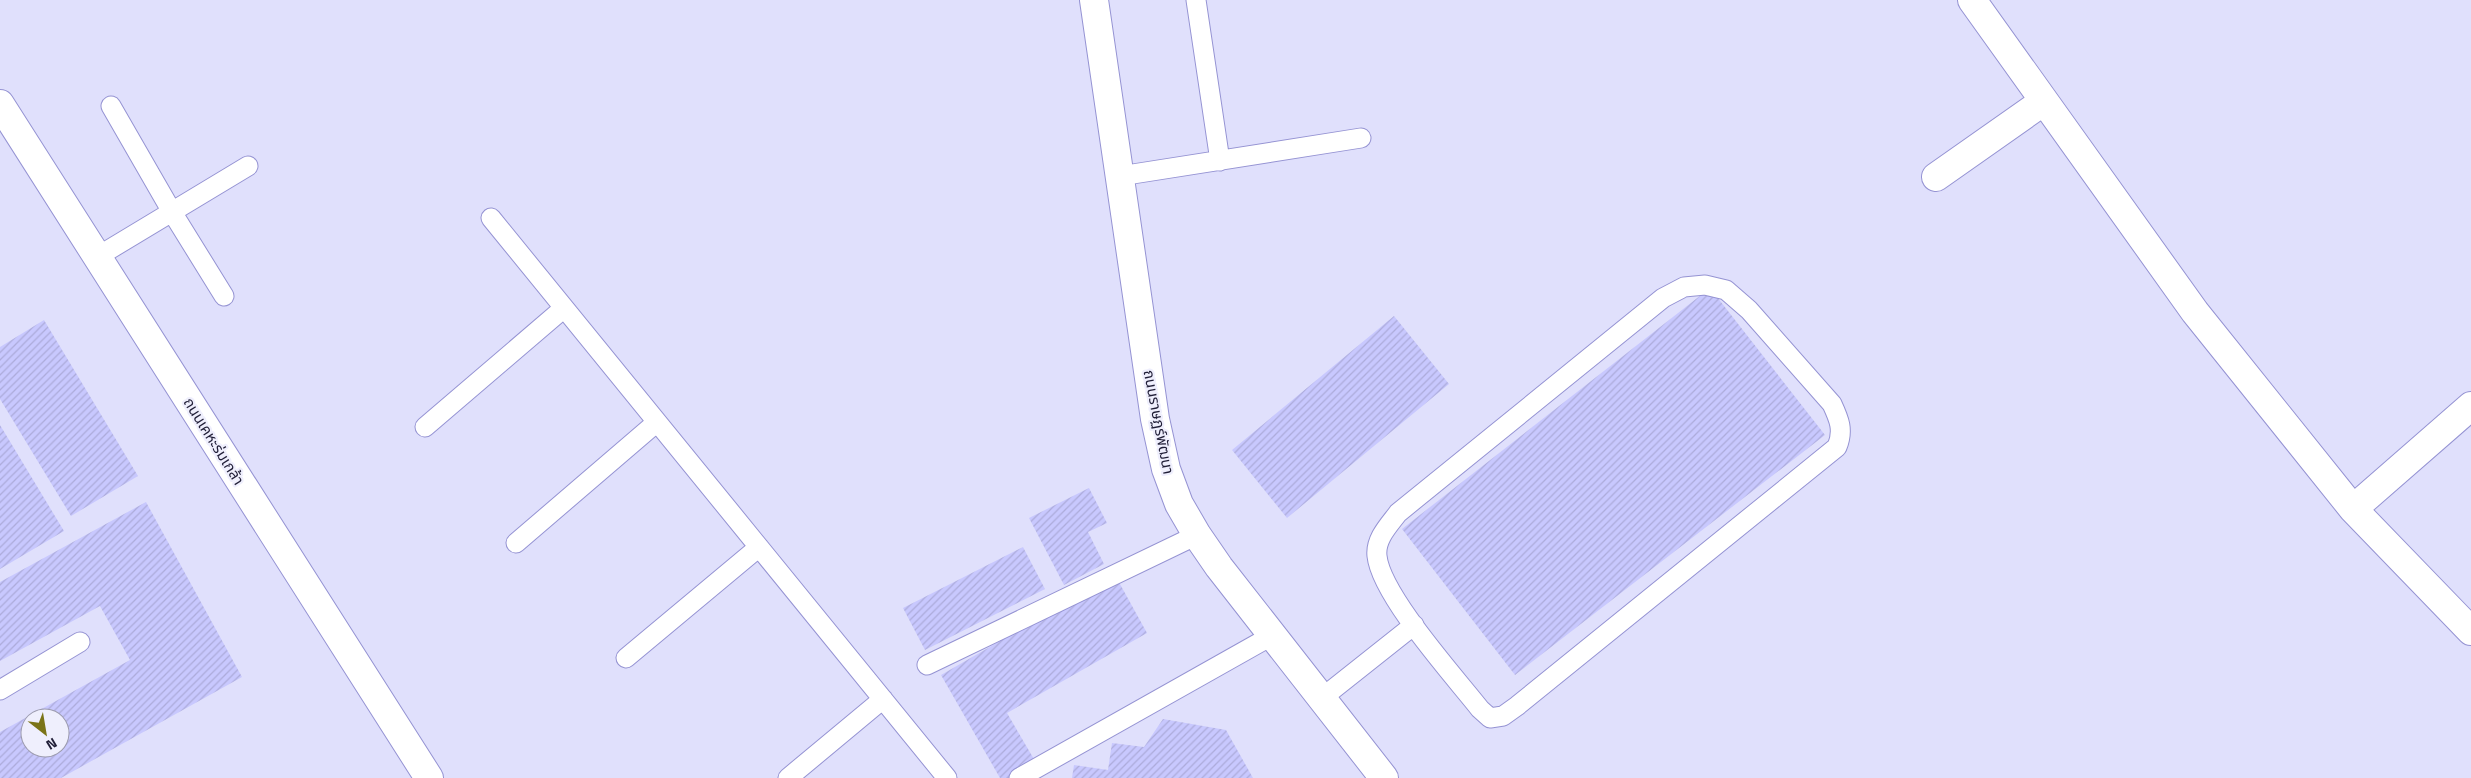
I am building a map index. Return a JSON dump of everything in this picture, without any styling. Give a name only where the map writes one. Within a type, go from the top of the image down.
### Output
[{"type":"street","name":"ถนนราษฏร์พัฒนา","points":[[1094,0],[1155,419],[1179,504],[1197,535],[1384,778]]},
{"type":"street","points":[[1972,0],[2194,312],[2353,509],[2471,631]]},
{"type":"street","points":[[1936,177],[2044,101]]},
{"type":"street","name":"ถนนเคหะร่มเกล้า","points":[[0,104],[428,778]]},
{"type":"street","points":[[2353,509],[2471,406]]},
{"type":"lane","points":[[1196,0],[1220,161]]},
{"type":"lane","points":[[111,106],[172,212],[224,296]]},
{"type":"lane","points":[[1120,176],[1361,138]]},
{"type":"lane","points":[[97,257],[248,166]]},
{"type":"lane","points":[[491,218],[947,778]]},
{"type":"lane","points":[[1705,285],[1726,290],[1749,310],[1832,404],[1840,421],[1841,438],[1837,447],[1503,716],[1490,718],[1480,709],[1414,626],[1382,577],[1376,554],[1382,534],[1398,513],[1662,298],[1684,287],[1705,285]]},
{"type":"lane","points":[[425,427],[564,308]]},
{"type":"lane","points":[[516,543],[657,422]]},
{"type":"lane","points":[[927,665],[1197,535]]},
{"type":"lane","points":[[626,658],[759,547]]},
{"type":"lane","points":[[1322,698],[1414,626]]},
{"type":"lane","points":[[1019,778],[1273,635]]},
{"type":"lane","points":[[0,690],[80,642]]},
{"type":"lane","points":[[788,778],[883,699]]},
{"type":"building","points":[[1710,288],[1825,435],[1515,675],[1402,529]]},
{"type":"building","points":[[1394,316],[1449,384],[1287,518],[1232,450]]},
{"type":"building","points":[[44,320],[138,476],[71,516],[0,399],[0,347]]},
{"type":"building","points":[[0,425],[64,531],[0,569]]},
{"type":"building","points":[[1089,488],[1107,523],[1088,532],[1104,564],[1064,585],[1029,518]]},
{"type":"building","points":[[146,502],[242,677],[61,778],[0,778],[0,732],[20,721],[20,758],[70,758],[70,708],[43,708],[130,660],[100,606],[0,661],[0,582]]},
{"type":"building","points":[[1023,547],[1045,589],[925,650],[903,608]]},
{"type":"building","points":[[1115,575],[1147,633],[1007,713],[1038,766],[1017,778],[1000,778],[941,675]]},
{"type":"building","points":[[1163,719],[1226,730],[1253,778],[1072,778],[1074,765],[1108,770],[1112,743],[1144,747]]}]
